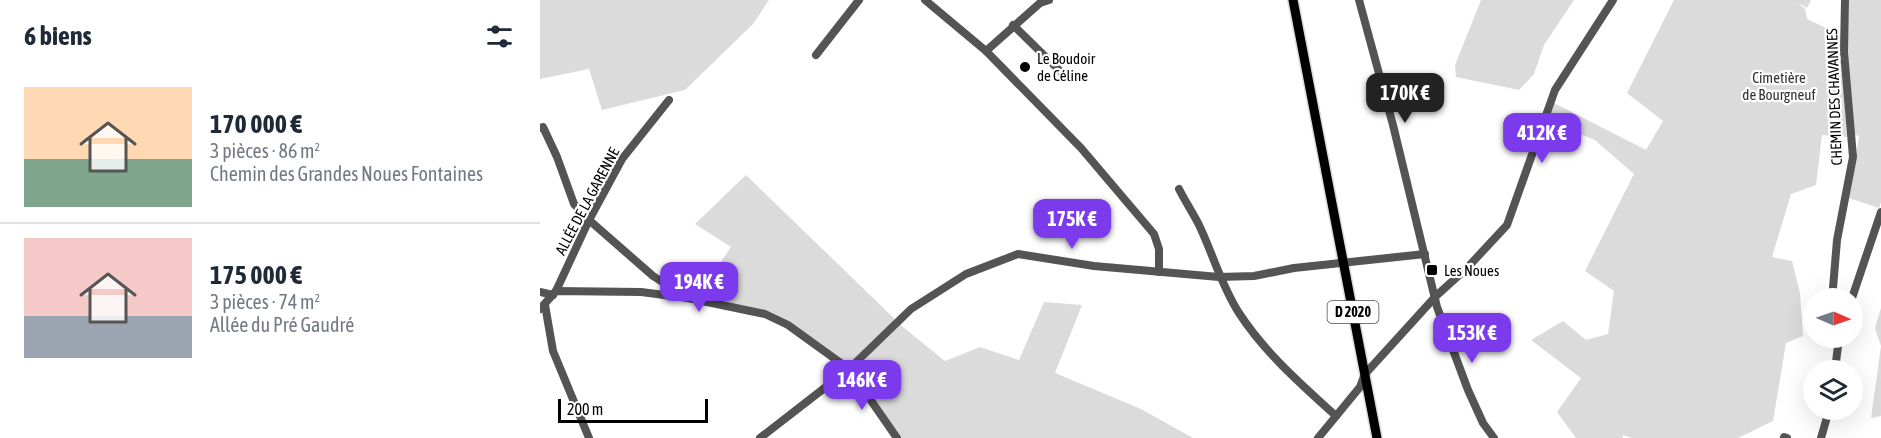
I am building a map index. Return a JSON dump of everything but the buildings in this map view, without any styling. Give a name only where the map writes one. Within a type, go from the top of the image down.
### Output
[{"type":"main road","name":"D 2020","points":[[1293,0],[1377,438]]},
{"type":"street","points":[[816,55],[859,0]]},
{"type":"street","points":[[925,0],[986,51],[1081,148],[1154,234],[1159,249],[1159,272]]},
{"type":"street","points":[[986,51],[1040,3],[1049,0]]},
{"type":"street","points":[[1359,0],[1437,307],[1468,390],[1483,423],[1494,438]]},
{"type":"street","points":[[1318,438],[1360,387],[1365,374],[1436,296],[1467,268],[1507,225],[1555,90],[1613,0]]},
{"type":"street","name":"CHEMIN DES CHAVANNES","points":[[1833,288],[1837,240],[1853,157],[1846,84],[1845,0]]},
{"type":"street","points":[[1013,25],[1060,72]]},
{"type":"street","name":"ALLÉE DE LA GARENNE","points":[[542,307],[554,293],[589,220],[622,159],[669,100]]},
{"type":"street","points":[[540,128],[543,127],[557,157],[574,204],[653,276],[688,298]]},
{"type":"street","points":[[1179,189],[1200,226],[1219,277],[1238,312],[1281,366],[1336,416]]},
{"type":"street","points":[[1855,288],[1881,212]]},
{"type":"street","points":[[760,438],[849,369],[911,309],[966,274],[1018,254],[1094,266],[1219,277],[1254,276],[1293,268],[1425,254]]},
{"type":"street","points":[[540,292],[641,292],[688,298],[765,314],[817,344],[849,369],[897,438]]},
{"type":"street","points":[[542,307],[553,351],[589,438]]},
{"type":"street","points":[[1821,438],[1826,420]]},
{"type":"green space","points":[[540,0],[769,0],[753,24],[685,90],[602,110],[589,69],[540,79]]},
{"type":"green space","points":[[1481,0],[1574,0],[1544,45],[1534,74],[1519,90],[1456,77],[1455,65]]},
{"type":"green space","points":[[1674,0],[1811,0],[1807,8],[1798,3],[1805,9],[1807,19],[1841,35],[1847,137],[1822,135],[1816,185],[1791,194],[1772,257],[1792,261],[1800,293],[1803,336],[1786,343],[1773,421],[1738,438],[1632,438],[1623,435],[1623,438],[1576,438],[1557,412],[1581,378],[1531,340],[1563,321],[1586,340],[1608,334],[1614,291],[1585,271],[1634,174],[1595,140],[1547,121],[1554,103],[1646,150],[1663,121],[1627,93]]},
{"type":"green space","name":"Cimetière de Bourgneuf","points":[[1849,0],[1881,0],[1881,202],[1879,208],[1849,198],[1859,136],[1853,134],[1847,52]]},
{"type":"green space","points":[[746,175],[903,327],[945,361],[980,347],[1019,360],[1044,302],[1082,305],[1055,373],[1141,409],[1193,438],[899,438],[860,379],[830,353],[765,315],[695,300],[731,247],[695,224]]},
{"type":"green space","points":[[1881,308],[1881,346],[1875,328]]},
{"type":"green space","points":[[1881,346],[1881,416],[1871,418]]},
{"type":"place","name":"Le Boudoir de Céline","points":[[1025,67]]},
{"type":"place","name":"Les Noues","points":[[1432,270]]}]
